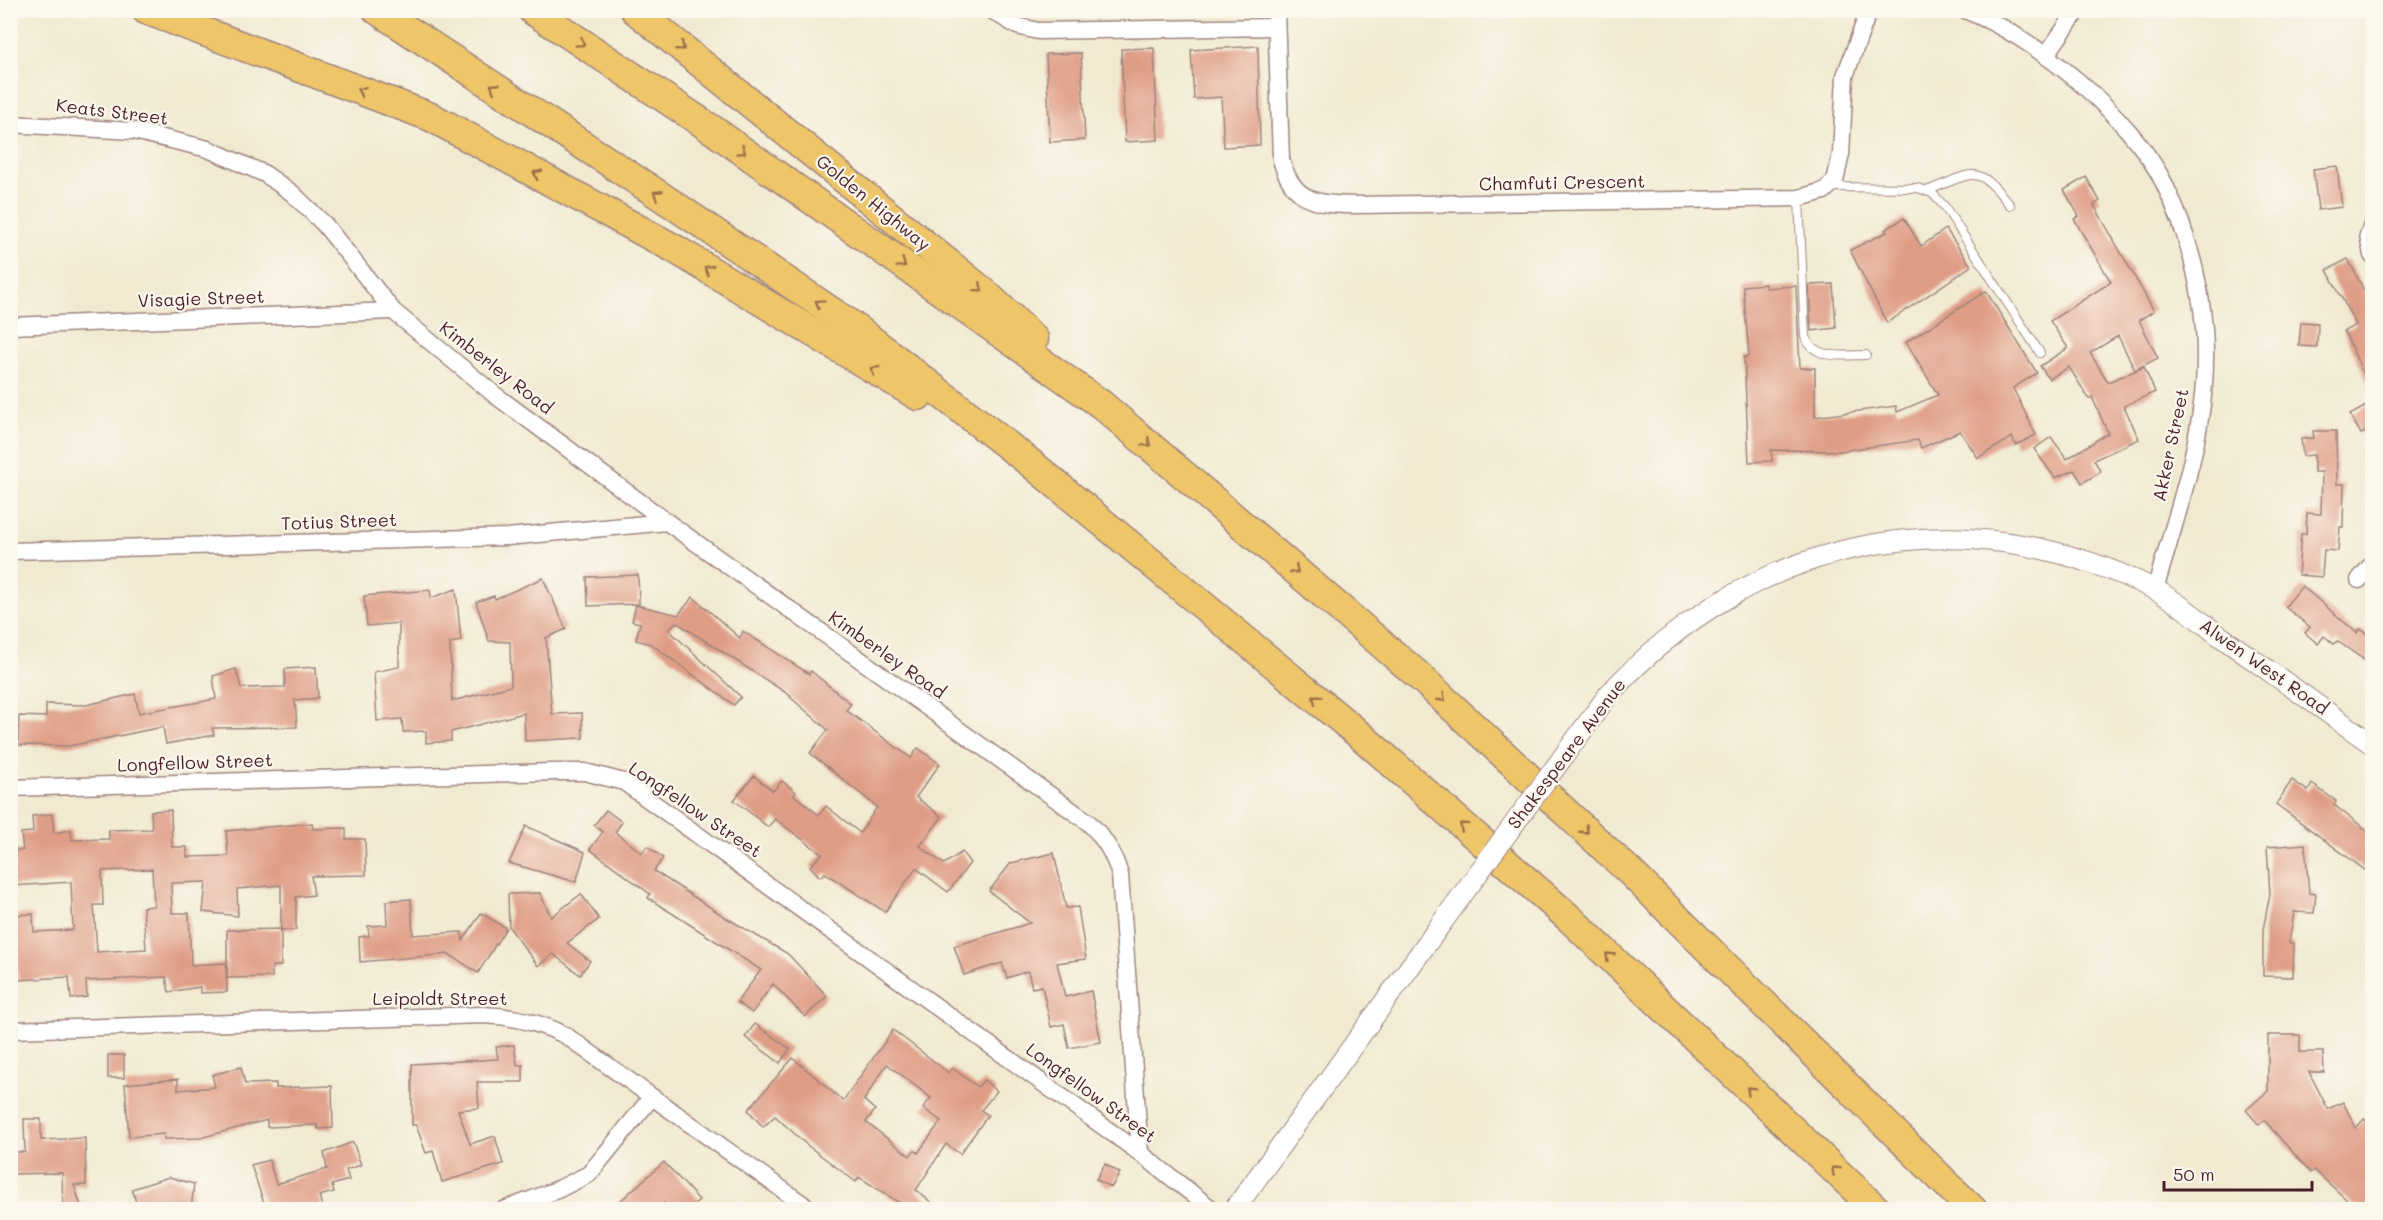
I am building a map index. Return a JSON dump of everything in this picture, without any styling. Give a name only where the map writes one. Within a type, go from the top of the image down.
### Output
[{"type":"highway","points":[[146,10],[431,117],[675,249],[1032,465]]},
{"type":"highway","points":[[378,10],[662,196],[856,328],[1032,465],[1361,736],[1559,909],[1877,1209]]},
{"type":"highway","points":[[532,10],[713,130],[1102,405],[1436,692],[1628,870],[1973,1209]]},
{"type":"highway","name":"Golden Highway","points":[[635,10],[986,293],[1102,405]]},
{"type":"street","points":[[991,10],[1017,26],[1038,31],[1275,19]]},
{"type":"street","points":[[1830,187],[1839,164],[1845,76],[1869,10]]},
{"type":"street","name":"Akker Street","points":[[1965,10],[2012,33],[2046,55],[2107,109],[2145,155],[2163,182],[2193,265],[2203,320],[2204,388],[2196,436],[2155,590]]},
{"type":"street","points":[[2046,55],[2079,10]]},
{"type":"street","name":"Chamfuti Crescent","points":[[1275,19],[1281,159],[1293,186],[1314,201],[1355,206],[1799,198],[1819,193],[1830,187]]},
{"type":"street","name":"Keats Street","points":[[10,124],[134,131],[178,140],[237,160],[265,174],[292,193],[324,225],[393,311]]},
{"type":"street","points":[[2373,225],[2368,235],[2373,255]]},
{"type":"street","name":"Visagie Street","points":[[10,326],[393,311]]},
{"type":"street","name":"Kimberley Road","points":[[393,311],[495,394],[667,522],[1088,822],[1105,839],[1114,854],[1120,875],[1123,900],[1140,1153]]},
{"type":"street","name":"Totius Street","points":[[10,551],[507,537],[667,522]]},
{"type":"street","name":"Shakespeare Avenue","points":[[1234,1209],[1609,694],[1659,644],[1727,597],[1781,570],[1857,548],[1897,542],[1947,540],[2008,544],[2082,562],[2155,590]]},
{"type":"street","points":[[2360,580],[2373,564]]},
{"type":"street","name":"Alwen West Road","points":[[2155,590],[2373,744]]},
{"type":"street","name":"Longfellow Street","points":[[10,788],[553,772],[606,776],[624,782],[728,854],[1140,1153],[1213,1209]]},
{"type":"street","name":"Leipoldt Street","points":[[10,1030],[500,1016],[547,1026],[565,1035],[811,1209]]},
{"type":"street","points":[[504,1209],[575,1183],[589,1174],[652,1097]]},
{"type":"lane","points":[[1830,187],[1890,187],[1929,190],[1966,176],[1980,175],[1989,180],[2010,205]]},
{"type":"lane","points":[[1929,190],[1945,207],[2040,353]]},
{"type":"lane","points":[[1799,198],[1805,337],[1810,346],[1820,353],[1866,355]]},
{"type":"building","points":[[1258,46],[1260,145],[1224,147],[1221,97],[1194,99],[1191,50]]},
{"type":"building","points":[[1154,48],[1158,140],[1125,142],[1121,49]]},
{"type":"building","points":[[1081,53],[1085,140],[1050,142],[1046,54]]},
{"type":"building","points":[[2337,166],[2342,207],[2318,210],[2313,169]]},
{"type":"building","points":[[2086,177],[2100,201],[2094,205],[2154,311],[2139,320],[2158,358],[2135,370],[2118,336],[2090,353],[2108,382],[2144,367],[2155,392],[2124,406],[2139,439],[2094,460],[2101,472],[2082,483],[2074,470],[2055,478],[2034,449],[2051,437],[2067,459],[2108,433],[2092,397],[2089,399],[2069,367],[2049,379],[2040,366],[2068,348],[2050,321],[2111,282],[2074,219],[2079,216],[2064,190]]},
{"type":"building","points":[[1904,218],[1921,246],[1946,229],[1971,266],[1887,323],[1850,250],[1887,232],[1885,230]]},
{"type":"building","points":[[2348,259],[2373,308],[2373,394],[2344,331],[2356,325],[2327,270]]},
{"type":"building","points":[[1765,284],[1765,288],[1796,286],[1800,368],[1815,368],[1815,417],[1896,406],[1897,412],[1938,395],[1906,342],[1986,291],[2037,373],[2013,388],[2036,435],[2016,445],[2012,437],[1978,458],[1960,431],[1921,448],[1918,440],[1841,451],[1771,450],[1772,461],[1749,462],[1744,357],[1749,356],[1743,286]]},
{"type":"building","points":[[1833,284],[1836,328],[1811,331],[1809,285]]},
{"type":"building","points":[[2301,322],[2318,323],[2317,347],[2299,346]]},
{"type":"building","points":[[2373,402],[2373,428],[2361,434],[2350,415]]},
{"type":"building","points":[[2313,431],[2336,431],[2337,484],[2344,484],[2343,527],[2340,527],[2338,551],[2324,550],[2322,577],[2298,575],[2301,534],[2306,534],[2307,513],[2321,514],[2322,472],[2314,472],[2314,455],[2303,456],[2301,439],[2314,438]]},
{"type":"building","points":[[638,575],[639,604],[588,606],[587,577]]},
{"type":"building","points":[[543,578],[566,629],[546,638],[552,714],[582,713],[583,738],[525,741],[524,713],[451,732],[451,741],[426,743],[426,731],[403,732],[402,719],[377,721],[374,672],[399,667],[399,623],[367,626],[364,596],[430,590],[431,598],[456,589],[461,641],[450,643],[452,701],[511,686],[510,642],[489,641],[476,602],[494,596],[495,599]]},
{"type":"building","points":[[2302,586],[2357,633],[2360,629],[2373,637],[2373,666],[2337,641],[2334,644],[2324,636],[2318,644],[2305,633],[2310,627],[2285,607]]},
{"type":"building","points":[[693,597],[740,638],[743,631],[809,674],[811,671],[851,704],[846,710],[911,758],[918,748],[940,764],[916,797],[942,817],[920,846],[944,864],[962,852],[970,863],[948,892],[916,868],[885,912],[825,873],[820,877],[810,866],[822,854],[775,819],[768,827],[734,800],[754,776],[773,791],[782,781],[796,792],[794,795],[819,815],[826,806],[860,833],[877,807],[810,753],[828,730],[791,696],[676,622],[669,630],[741,697],[734,705],[651,644],[636,640],[640,623],[632,621],[636,605],[678,615]]},
{"type":"building","points":[[316,667],[318,698],[295,700],[297,727],[212,728],[214,735],[166,744],[163,727],[69,746],[18,745],[19,716],[46,717],[46,704],[86,705],[135,694],[139,713],[216,699],[213,676],[236,669],[241,688],[285,687],[285,669]]},
{"type":"building","points":[[2292,780],[2308,791],[2312,784],[2336,801],[2334,805],[2373,835],[2373,876],[2276,804]]},
{"type":"building","points":[[171,810],[172,847],[187,847],[187,857],[228,856],[226,831],[312,823],[313,829],[346,828],[346,839],[365,839],[366,875],[311,876],[314,895],[296,897],[296,930],[281,930],[281,885],[237,889],[238,916],[203,912],[206,882],[171,883],[172,913],[189,913],[191,965],[226,963],[227,992],[200,993],[200,987],[169,992],[166,977],[86,981],[87,997],[71,999],[69,977],[18,980],[15,935],[11,935],[11,915],[33,914],[34,932],[73,930],[71,882],[12,886],[10,851],[23,850],[21,833],[33,832],[32,816],[52,814],[54,833],[71,830],[72,840],[109,839],[109,830],[152,829],[151,811]],"holes":[[[152,869],[154,906],[143,907],[146,949],[97,952],[94,905],[103,905],[102,871]]]},
{"type":"building","points":[[606,810],[622,822],[615,832],[642,853],[647,846],[663,858],[654,871],[788,954],[827,996],[805,1017],[773,984],[752,1013],[737,1002],[761,970],[648,898],[650,894],[590,849],[603,832],[594,825]]},
{"type":"building","points":[[526,826],[585,852],[576,882],[509,863]]},
{"type":"building","points":[[2305,844],[2309,893],[2316,894],[2314,913],[2294,912],[2289,943],[2294,943],[2293,977],[2263,976],[2263,930],[2270,894],[2267,847]]},
{"type":"building","points":[[1054,853],[1066,908],[1078,907],[1086,959],[1057,963],[1065,997],[1091,991],[1101,1042],[1069,1048],[1064,1024],[1051,1027],[1042,986],[1032,988],[1028,971],[1007,978],[1002,963],[964,975],[954,946],[1030,923],[989,891],[1011,863]]},
{"type":"building","points":[[540,893],[551,917],[581,894],[599,919],[567,943],[590,961],[580,975],[553,954],[538,966],[509,927],[508,894]]},
{"type":"building","points":[[411,899],[413,935],[462,932],[463,941],[481,913],[506,928],[478,973],[449,954],[360,962],[359,937],[369,936],[368,926],[387,925],[386,901]]},
{"type":"building","points":[[281,929],[281,966],[272,966],[272,977],[227,978],[227,930]]},
{"type":"building","points":[[755,1024],[790,1049],[780,1063],[745,1037]]},
{"type":"building","points":[[893,1030],[949,1073],[952,1068],[978,1087],[984,1080],[997,1091],[981,1110],[988,1115],[960,1154],[946,1144],[916,1190],[939,1209],[909,1209],[859,1177],[856,1182],[807,1145],[775,1116],[763,1127],[748,1110],[793,1058],[843,1101]],"holes":[[[887,1064],[931,1098],[923,1108],[941,1121],[918,1153],[914,1150],[910,1156],[866,1122],[875,1110],[864,1100]]]},
{"type":"building","points":[[2268,1035],[2300,1035],[2300,1052],[2323,1052],[2324,1072],[2309,1072],[2328,1109],[2343,1102],[2356,1128],[2364,1119],[2373,1127],[2373,1209],[2357,1209],[2314,1170],[2311,1173],[2264,1120],[2259,1125],[2246,1110],[2268,1091]]},
{"type":"building","points":[[514,1045],[517,1065],[523,1065],[523,1082],[477,1082],[479,1108],[458,1110],[470,1144],[495,1136],[503,1164],[442,1182],[433,1151],[426,1153],[416,1125],[412,1125],[412,1064],[498,1059],[496,1047]]},
{"type":"building","points":[[108,1055],[124,1055],[124,1078],[108,1078]]},
{"type":"building","points":[[241,1067],[245,1084],[276,1083],[276,1088],[332,1086],[333,1128],[318,1129],[317,1125],[267,1127],[267,1120],[200,1138],[164,1139],[164,1134],[129,1137],[125,1084],[178,1079],[178,1090],[215,1087],[212,1075]]},
{"type":"building","points":[[24,1119],[41,1119],[41,1140],[85,1138],[86,1185],[74,1185],[82,1209],[63,1209],[62,1173],[10,1174],[10,1152],[25,1152]]},
{"type":"building","points":[[353,1142],[361,1165],[346,1170],[349,1180],[332,1185],[334,1192],[319,1196],[323,1209],[266,1209],[251,1165],[269,1160],[276,1184],[327,1169],[324,1153]]},
{"type":"building","points":[[664,1162],[699,1200],[689,1209],[670,1209],[664,1203],[656,1209],[611,1209]]},
{"type":"building","points":[[1105,1164],[1120,1173],[1111,1188],[1096,1179]]},
{"type":"building","points":[[169,1177],[194,1184],[191,1209],[153,1209],[151,1204],[138,1209],[132,1189]]}]
